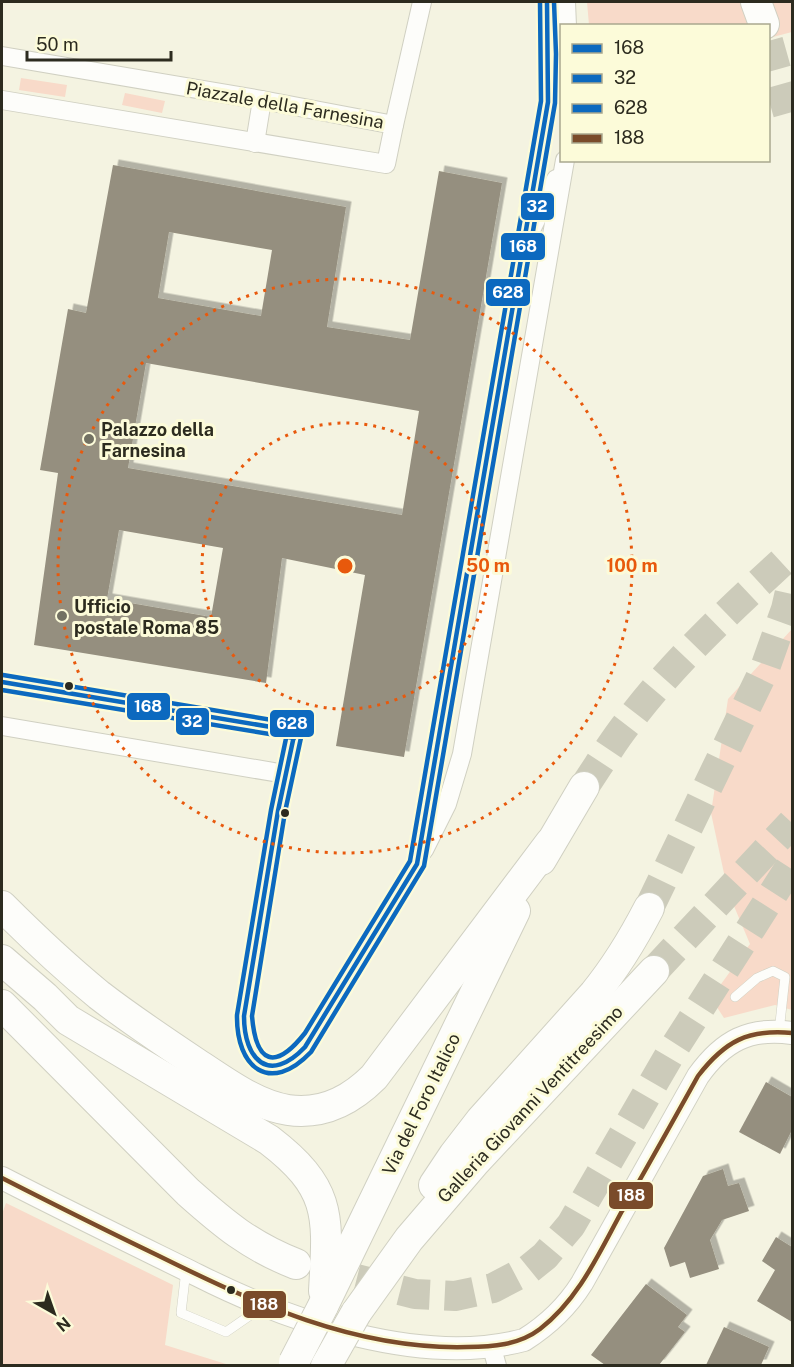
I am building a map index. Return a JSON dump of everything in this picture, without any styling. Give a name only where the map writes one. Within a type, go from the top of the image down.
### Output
[{"type":"highway","points":[[2,906],[38,942],[99,995],[159,1038],[260,1101],[287,1110],[307,1111],[338,1104],[352,1096],[374,1077],[550,843],[584,788]]},
{"type":"highway","name":"Via del Foro Italico","points":[[294,1364],[550,843]]},
{"type":"highway","points":[[326,1365],[356,1313],[409,1239],[440,1175],[454,1155],[481,1120],[594,994],[623,955],[649,908]]},
{"type":"highway","points":[[2,960],[68,1020],[269,1140],[294,1160],[313,1183],[326,1222],[323,1306]]},
{"type":"highway","name":"Galleria Giovanni Ventitreesimo","points":[[409,1239],[475,1162],[654,971]]},
{"type":"highway","points":[[2,1005],[188,1192],[234,1232],[256,1247],[296,1264]]},
{"type":"street","points":[[394,125],[422,2]]},
{"type":"street","points":[[417,864],[548,102],[548,2]]},
{"type":"street","points":[[566,2],[567,24]]},
{"type":"street","name":"Piazzale della Farnesina","points":[[2,56],[394,125],[386,164],[2,100]]},
{"type":"street","points":[[255,143],[262,100]]},
{"type":"street","points":[[522,248],[564,162]]},
{"type":"street","points":[[2,682],[295,731],[285,774],[244,1016],[247,1043],[257,1059],[265,1064],[275,1065],[284,1064],[296,1057],[311,1037],[417,864],[443,814],[455,781],[462,754],[565,162]]},
{"type":"street","points":[[2,726],[285,774]]},
{"type":"street","points":[[2,1178],[262,1308],[331,1338],[369,1352],[444,1364],[495,1360],[540,1330],[568,1304],[695,1082],[710,1061],[719,1051],[735,1040],[753,1034],[786,1032]]},
{"type":"lane","points":[[735,997],[757,978],[773,971],[785,977],[786,1032]]},
{"type":"lane","points":[[186,1270],[180,1313],[226,1332],[262,1308]]},
{"type":"shaded area","points":[[587,2],[792,2],[792,32],[770,38],[770,24],[589,24]]},
{"type":"shaded area","points":[[21,78],[67,85],[65,97],[19,90]]},
{"type":"shaded area","points":[[125,93],[165,101],[162,113],[122,105]]},
{"type":"shaded area","points":[[792,629],[792,1010],[775,1005],[724,1018],[711,998],[750,944],[728,892],[711,813],[728,699]]},
{"type":"shaded area","points":[[6,1203],[173,1285],[165,1345],[226,1364],[2,1365],[2,1214]]},
{"type":"building","name":"Palazzo della Farnesina","points":[[113,165],[346,207],[327,327],[410,340],[439,171],[502,183],[404,757],[336,746],[365,575],[282,558],[266,683],[34,645],[58,473],[40,470],[68,309],[86,313]],"holes":[[[169,232],[272,250],[261,316],[158,298]],[[146,363],[419,411],[402,515],[128,468]],[[119,530],[223,548],[211,617],[107,599]]]},
{"type":"building","points":[[766,1082],[792,1097],[792,1130],[780,1154],[739,1132]]},
{"type":"building","points":[[723,1169],[728,1186],[739,1183],[749,1211],[722,1220],[710,1240],[719,1269],[690,1278],[685,1262],[670,1267],[664,1248],[703,1176]]},
{"type":"building","points":[[776,1237],[792,1247],[792,1322],[757,1301],[775,1270],[762,1261]]},
{"type":"building","points":[[646,1284],[687,1315],[678,1327],[685,1332],[659,1365],[605,1365],[591,1355]]},
{"type":"building","points":[[724,1327],[769,1347],[761,1365],[706,1365]]},
{"type":"tunnel","points":[[770,48],[792,127]]},
{"type":"tunnel","points":[[584,787],[624,728],[667,675],[792,553]]},
{"type":"tunnel","points":[[649,908],[765,668],[786,609],[792,583]]},
{"type":"tunnel","points":[[654,971],[792,823]]},
{"type":"tunnel","points":[[313,1268],[415,1294],[455,1296],[493,1288],[529,1269],[545,1256],[571,1225],[669,1056],[792,864]]},
{"type":"transit line","name":"628","points":[[3,675],[296,724],[301,727],[302,733],[285,812],[252,1016],[254,1032],[263,1052],[269,1057],[285,1053],[305,1033],[410,861],[541,101],[540,2]]},
{"type":"transit line","name":"168","points":[[295,731],[278,811],[244,1016],[248,1045],[261,1062],[270,1065],[280,1064],[292,1058],[305,1047],[417,864],[548,102],[547,2]]},
{"type":"transit line","name":"32","points":[[288,729],[271,810],[237,1015],[242,1049],[249,1061],[258,1069],[269,1073],[282,1072],[296,1065],[311,1052],[424,866],[555,103],[554,2]]},
{"type":"transit line","name":"168","points":[[2,682],[295,731]]},
{"type":"transit line","name":"32","points":[[2,690],[294,738]]},
{"type":"transit line","name":"188","points":[[2,1178],[194,1273],[306,1320],[385,1341],[426,1346],[496,1346],[523,1339],[540,1329],[554,1317],[577,1290],[698,1076],[708,1064],[728,1046],[739,1040],[763,1033],[792,1033]]},
{"type":"place","name":"Palazzo della Farnesina","points":[[89,439]]},
{"type":"place","name":"Ufficio postale Roma 85","points":[[62,616]]}]
